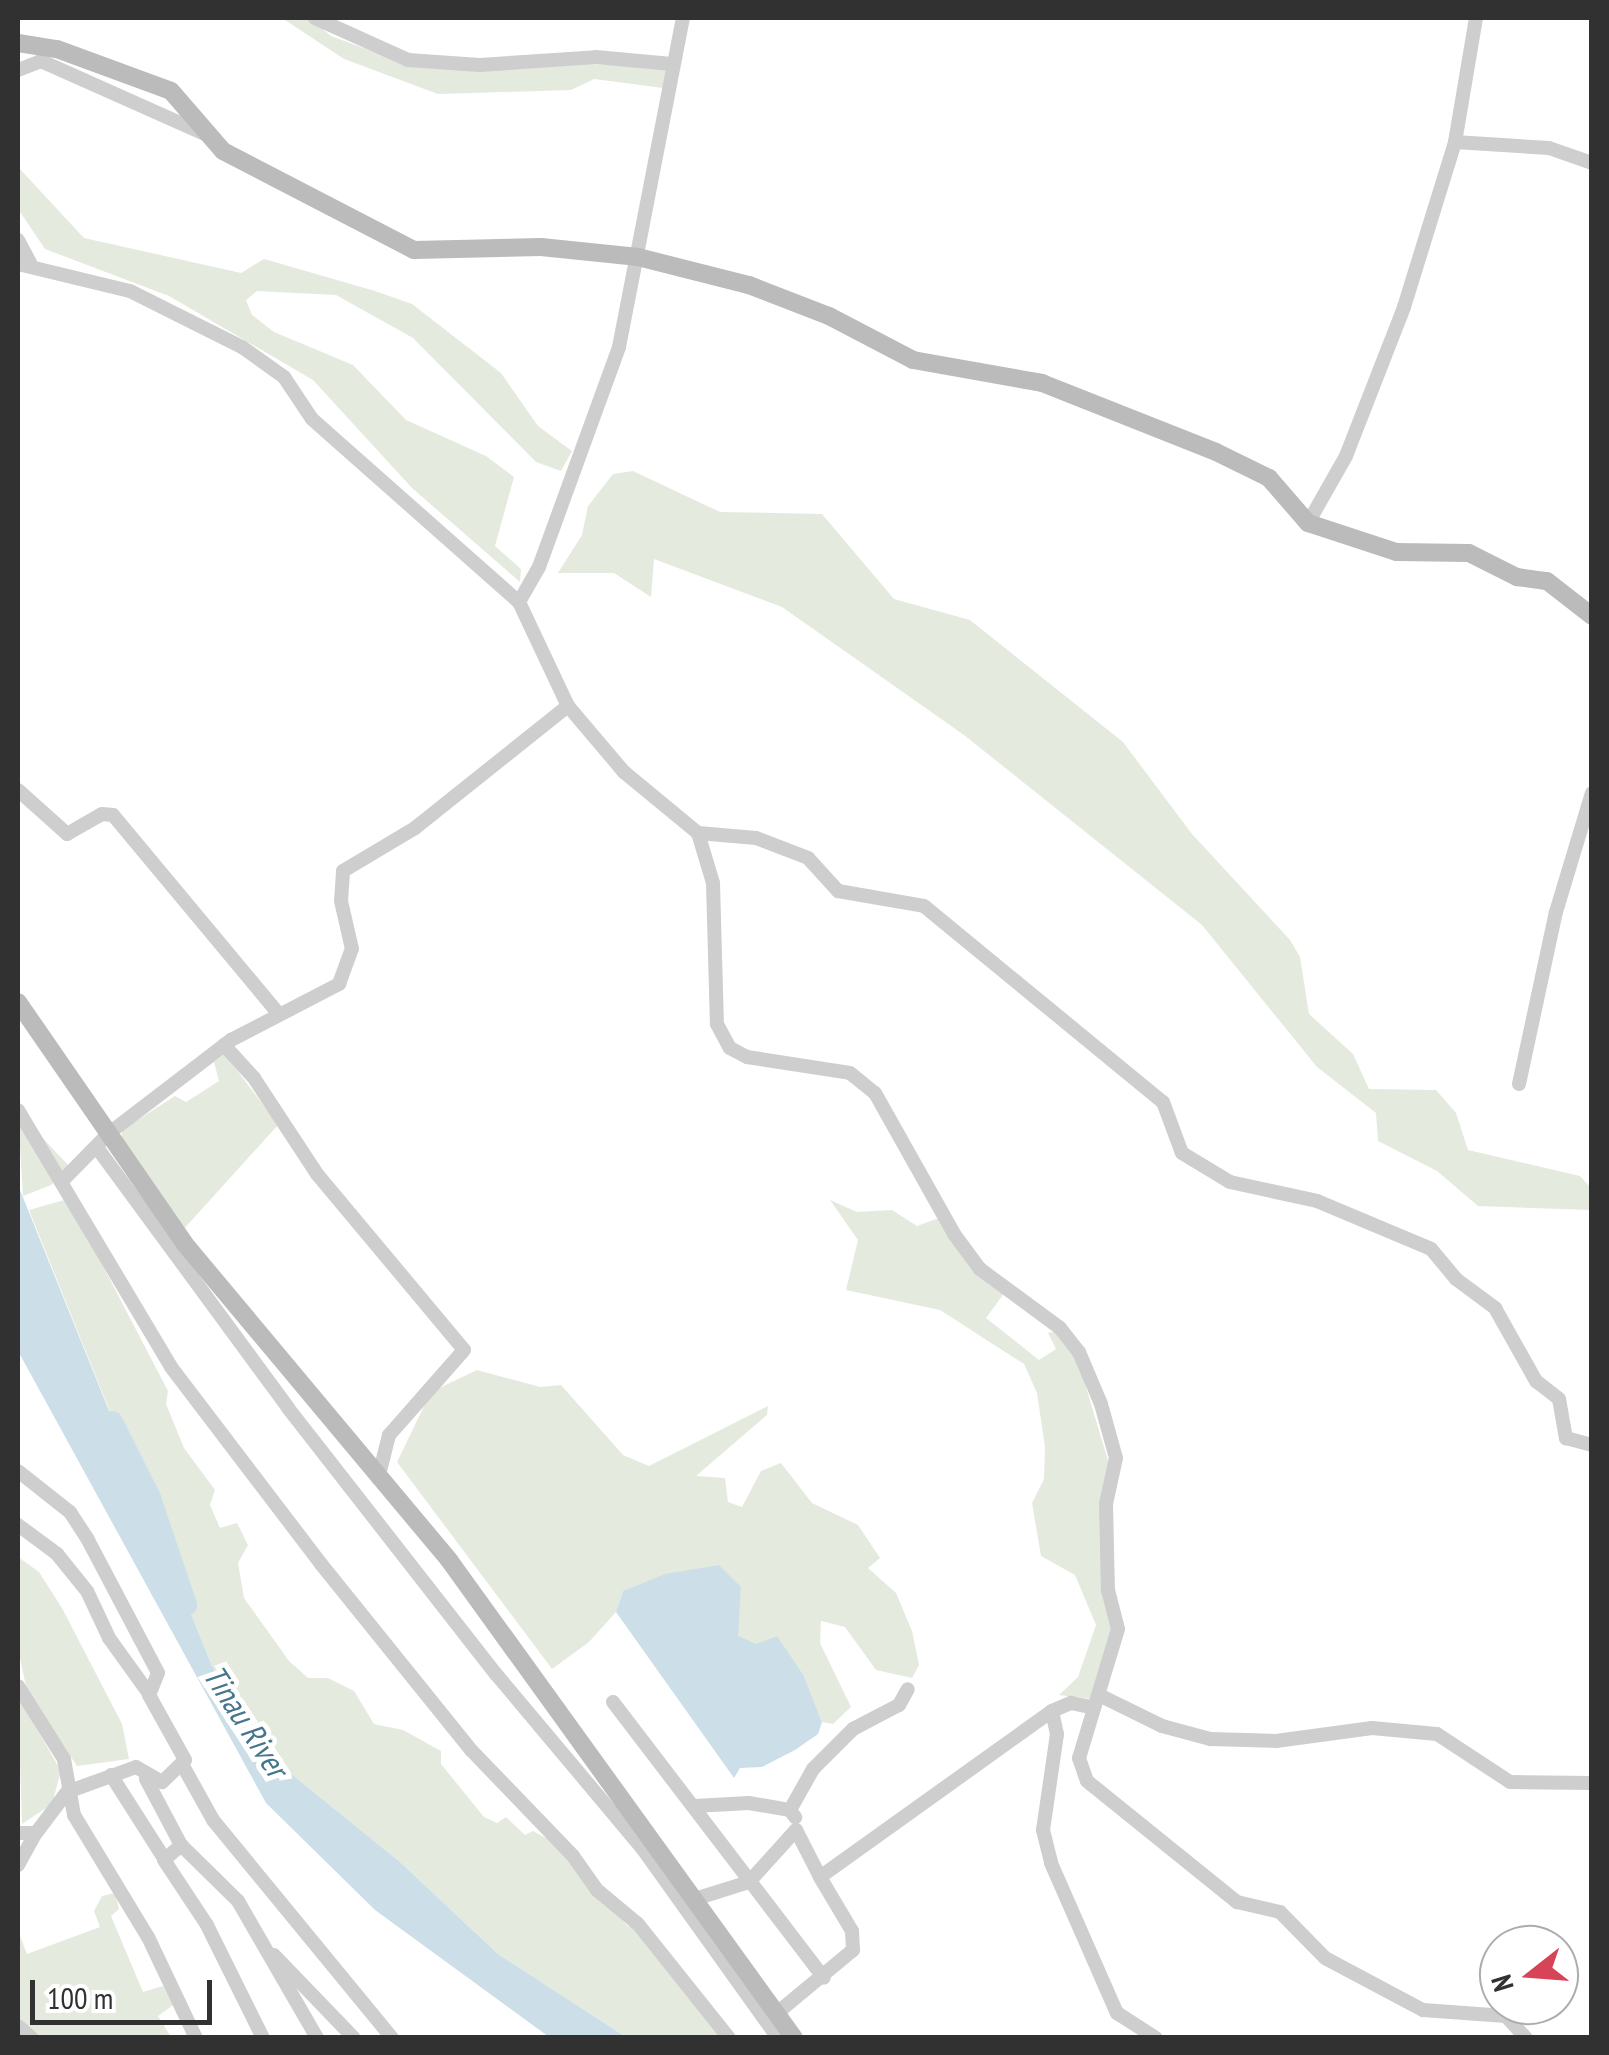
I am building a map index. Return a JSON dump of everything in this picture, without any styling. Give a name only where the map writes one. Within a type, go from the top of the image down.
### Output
[{"type":"street","points":[[314,18],[358,42],[427,62],[596,56],[672,64]]},
{"type":"street","points":[[519,602],[539,567],[619,347],[683,18]]},
{"type":"street","points":[[1308,524],[1346,456],[1404,307],[1455,142],[1476,18]]},
{"type":"street","points":[[18,43],[57,49],[172,91],[223,150],[414,250],[541,248],[638,256],[781,297],[913,360],[1042,384],[1216,452],[1269,478],[1308,524],[1396,552],[1468,553],[1517,577],[1547,581],[1592,616]]},
{"type":"street","points":[[18,70],[41,61],[210,136]]},
{"type":"street","points":[[1455,142],[1549,148],[1592,164]]},
{"type":"street","points":[[18,240],[24,264],[130,291],[242,347],[284,376],[312,419],[458,542],[519,602],[568,706],[624,772],[698,833],[713,883],[717,1024],[730,1048],[747,1057],[850,1074],[876,1093],[980,1269],[1060,1328],[1079,1352],[1116,1458],[1106,1504],[1108,1590],[1118,1628],[1079,1758],[1086,1781],[1237,1902],[1280,1912],[1325,1958],[1423,2010],[1506,2016],[1526,2038]]},
{"type":"street","points":[[64,1179],[103,1141],[224,1046],[279,1014],[328,994],[345,975],[352,949],[340,886],[348,865],[416,828],[568,706]]},
{"type":"street","points":[[18,790],[66,834],[102,814],[113,816],[279,1014]]},
{"type":"street","points":[[1519,1084],[1556,912],[1592,794]]},
{"type":"street","points":[[698,833],[756,838],[808,858],[838,891],[924,906],[1163,1102],[1182,1153],[1230,1182],[1316,1201],[1431,1249],[1456,1279],[1496,1308],[1536,1382],[1558,1399],[1566,1438],[1592,1445]]},
{"type":"street","points":[[18,1002],[103,1141],[288,1408],[496,1674],[642,1848],[778,2038]]},
{"type":"street","points":[[224,1046],[254,1078],[317,1174],[464,1350],[388,1434],[378,1478]]},
{"type":"street","points":[[18,1110],[64,1179],[171,1367],[321,1564],[472,1751],[574,1856],[597,1890],[638,1924],[729,2038]]},
{"type":"street","points":[[103,1141],[449,1560],[698,1898],[794,2038]]},
{"type":"street","points":[[18,1470],[70,1512],[88,1540],[158,1673],[148,1692]]},
{"type":"street","points":[[18,1525],[58,1554],[77,1578],[148,1692],[182,1766],[213,1820],[392,2038]]},
{"type":"street","points":[[18,1686],[64,1759],[67,1792],[196,2038]]},
{"type":"street","points":[[790,1810],[813,1769],[853,1728],[898,1705],[908,1689]]},
{"type":"street","points":[[820,1878],[1052,1711],[1071,1703],[1095,1701],[1210,1739],[1276,1741],[1372,1728],[1437,1734],[1510,1782],[1592,1783]]},
{"type":"street","points":[[613,1702],[824,1978]]},
{"type":"street","points":[[1052,1711],[1057,1734],[1043,1830],[1051,1864],[1117,2013],[1156,2038]]},
{"type":"street","points":[[146,1777],[162,1782],[182,1766]]},
{"type":"street","points":[[18,1866],[36,1833],[67,1792],[136,1767],[146,1777],[181,1844],[238,1901],[317,2038]]},
{"type":"street","points":[[111,1775],[162,1855],[263,2038]]},
{"type":"street","points":[[694,1806],[749,1802],[790,1810]]},
{"type":"street","points":[[777,2013],[824,1978],[853,1950],[852,1931],[820,1878],[790,1810]]},
{"type":"street","points":[[698,1898],[749,1882],[801,1831]]},
{"type":"street","points":[[18,1833],[36,1833]]},
{"type":"street","points":[[162,1855],[181,1844]]},
{"type":"street","points":[[266,1947],[354,2038]]},
{"type":"street","points":[[18,2026],[32,2038]]},
{"type":"shaded area","points":[[282,18],[309,18],[331,36],[385,56],[667,67],[663,88],[594,79],[571,90],[438,94],[344,59]]},
{"type":"shaded area","points":[[18,167],[84,238],[241,273],[264,259],[375,291],[412,304],[501,373],[538,426],[572,451],[561,471],[536,462],[413,338],[336,295],[257,291],[246,300],[252,315],[274,332],[353,365],[406,420],[486,456],[514,477],[495,546],[521,569],[520,582],[412,488],[313,380],[169,296],[45,249],[18,209]]},
{"type":"shaded area","points":[[633,471],[720,512],[822,514],[894,599],[970,620],[1123,742],[1192,834],[1290,940],[1300,957],[1309,1014],[1353,1054],[1369,1089],[1436,1090],[1456,1113],[1468,1150],[1580,1176],[1591,1188],[1591,1210],[1478,1206],[1437,1171],[1378,1141],[1376,1113],[1317,1067],[1202,925],[964,735],[782,607],[654,559],[651,597],[614,573],[558,573],[582,535],[588,506],[613,474]]},
{"type":"shaded area","points":[[225,1054],[278,1125],[182,1231],[121,1144],[122,1130],[175,1096],[186,1102],[219,1081],[214,1062]]},
{"type":"shaded area","points":[[18,1112],[70,1167],[51,1185],[23,1196]]},
{"type":"shaded area","points":[[18,1185],[212,1666],[246,1723],[289,1772],[400,1862],[498,1954],[626,2037],[549,2037],[375,1910],[266,1803],[18,1351]]},
{"type":"shaded area","points":[[68,1199],[168,1391],[166,1404],[184,1448],[215,1490],[210,1505],[220,1528],[237,1523],[248,1545],[238,1563],[244,1598],[289,1661],[308,1678],[328,1678],[354,1691],[374,1724],[403,1730],[441,1751],[441,1764],[484,1817],[497,1823],[506,1817],[525,1835],[533,1831],[562,1847],[614,1912],[628,1926],[634,1923],[720,2037],[626,2037],[498,1954],[400,1862],[289,1772],[246,1723],[212,1666],[29,1210]]},
{"type":"shaded area","points":[[830,1200],[857,1212],[892,1210],[917,1226],[939,1218],[1005,1292],[986,1318],[1039,1360],[1056,1349],[1048,1333],[1057,1331],[1076,1354],[1110,1467],[1114,1627],[1090,1699],[1059,1695],[1078,1677],[1096,1625],[1075,1575],[1041,1556],[1032,1503],[1044,1479],[1045,1447],[1037,1393],[1024,1364],[940,1310],[846,1290],[858,1240]]},
{"type":"shaded area","points":[[477,1370],[540,1387],[561,1385],[623,1455],[649,1466],[768,1406],[767,1415],[696,1476],[725,1478],[728,1502],[742,1507],[761,1471],[781,1463],[812,1503],[858,1525],[880,1558],[868,1568],[896,1593],[912,1631],[919,1665],[912,1678],[876,1670],[845,1627],[821,1621],[820,1643],[851,1707],[833,1724],[822,1722],[804,1676],[737,1636],[740,1587],[623,1591],[616,1612],[589,1642],[552,1669],[397,1462],[431,1392]]},
{"type":"shaded area","points":[[18,1557],[39,1572],[62,1608],[122,1724],[129,1759],[77,1766],[27,1691],[18,1649]]},
{"type":"shaded area","points":[[719,1565],[741,1587],[738,1636],[756,1644],[777,1636],[804,1676],[822,1722],[818,1734],[795,1750],[762,1767],[740,1768],[734,1778],[616,1612],[623,1591],[665,1574]]},
{"type":"shaded area","points":[[18,1696],[61,1771],[52,1804],[22,1824]]},
{"type":"shaded area","points":[[115,1893],[119,1909],[111,1916],[143,1992],[163,1986],[173,2005],[158,2016],[171,2037],[40,2037],[18,2019],[18,1931],[27,1954],[100,1927],[94,1911],[102,1896]]},
{"type":"waterway","name":"Tinau River","points":[[112,1422],[150,1498],[186,1605]]}]
